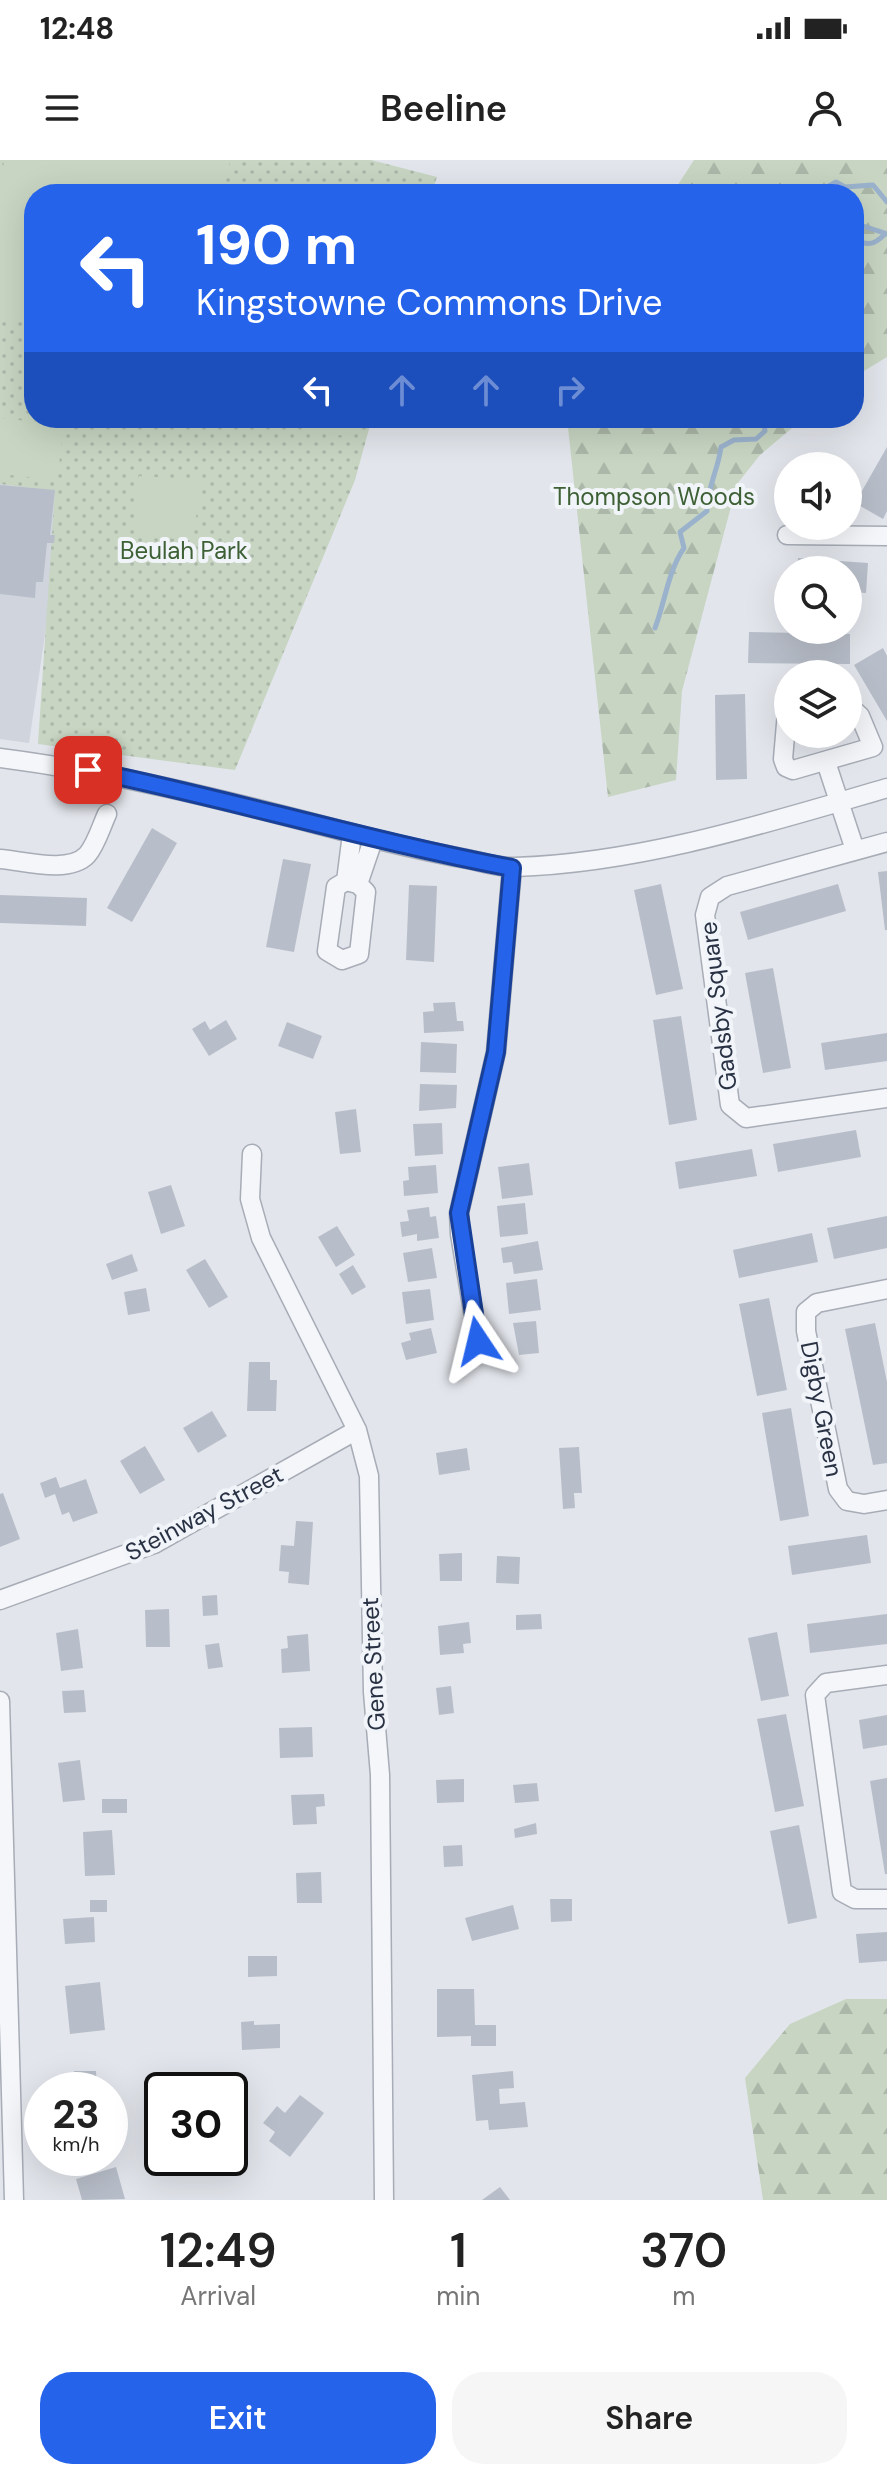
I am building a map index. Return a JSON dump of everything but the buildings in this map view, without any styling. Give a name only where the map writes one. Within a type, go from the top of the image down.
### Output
[{"type":"street","points":[[862,536],[887,536]]},
{"type":"street","points":[[787,748],[786,767],[793,770],[873,747],[862,721]]},
{"type":"street","points":[[0,758],[88,770],[176,788],[373,840],[512,868],[582,861],[661,847],[785,818],[887,788]]},
{"type":"street","points":[[826,762],[855,850]]},
{"type":"street","points":[[0,859],[67,864],[80,860],[90,853],[107,814]]},
{"type":"street","points":[[352,834],[352,882],[373,840]]},
{"type":"street","name":"Gadsby Square","points":[[887,842],[727,886],[710,897],[705,915],[725,1089],[730,1105],[746,1118],[887,1098]]},
{"type":"street","points":[[478,1341],[459,1213],[496,1052],[512,868]]},
{"type":"street","name":"Gene Street","points":[[252,1154],[251,1208],[261,1238],[357,1430],[369,1476],[373,1692],[380,1775],[384,2200]]},
{"type":"street","name":"Digby Green","points":[[887,1289],[817,1303],[806,1312],[806,1331],[838,1489],[847,1501],[864,1504],[887,1500]]},
{"type":"street","name":"Steinway Street","points":[[0,1600],[154,1544],[357,1430]]},
{"type":"street","points":[[887,1675],[826,1683],[815,1695],[842,1892],[855,1899],[887,1899]]},
{"type":"street","points":[[0,1701],[14,2200]]},
{"type":"shaded area","points":[[0,484],[55,490],[59,540],[29,743],[0,739]]},
{"type":"green space","name":"Beulah Park","points":[[0,160],[371,160],[437,177],[435,184],[24,184],[24,428],[369,428],[355,480],[235,770],[38,744],[55,491],[0,484]]},
{"type":"green space","points":[[4,160],[231,160],[222,184],[24,184],[24,319],[0,318],[0,197]]},
{"type":"green space","points":[[694,160],[887,160],[887,357],[864,371],[864,184],[678,184]]},
{"type":"green space","points":[[0,418],[24,421],[24,428],[64,428],[57,480],[0,474]]},
{"type":"green space","points":[[301,428],[361,428],[350,437]]},
{"type":"green space","name":"Thompson Woods","points":[[568,428],[792,428],[760,455],[737,484],[682,691],[676,780],[608,797]]},
{"type":"green space","points":[[139,476],[201,480],[193,541],[135,534]]},
{"type":"green space","points":[[846,1999],[887,1999],[887,2200],[763,2200],[745,2078],[790,2024]]},
{"type":"waterway","points":[[832,184],[840,184]]},
{"type":"waterway","points":[[864,186],[873,185],[887,202]]},
{"type":"waterway","points":[[864,226],[887,234]]},
{"type":"waterway","points":[[864,243],[877,241],[884,235]]},
{"type":"waterway","points":[[655,628],[670,577],[684,548],[680,532],[707,511],[721,447],[734,440],[756,439],[765,428]]},
{"type":"route","points":[[88,770],[176,788],[373,840],[512,868],[496,1052],[459,1213],[478,1341]]}]
